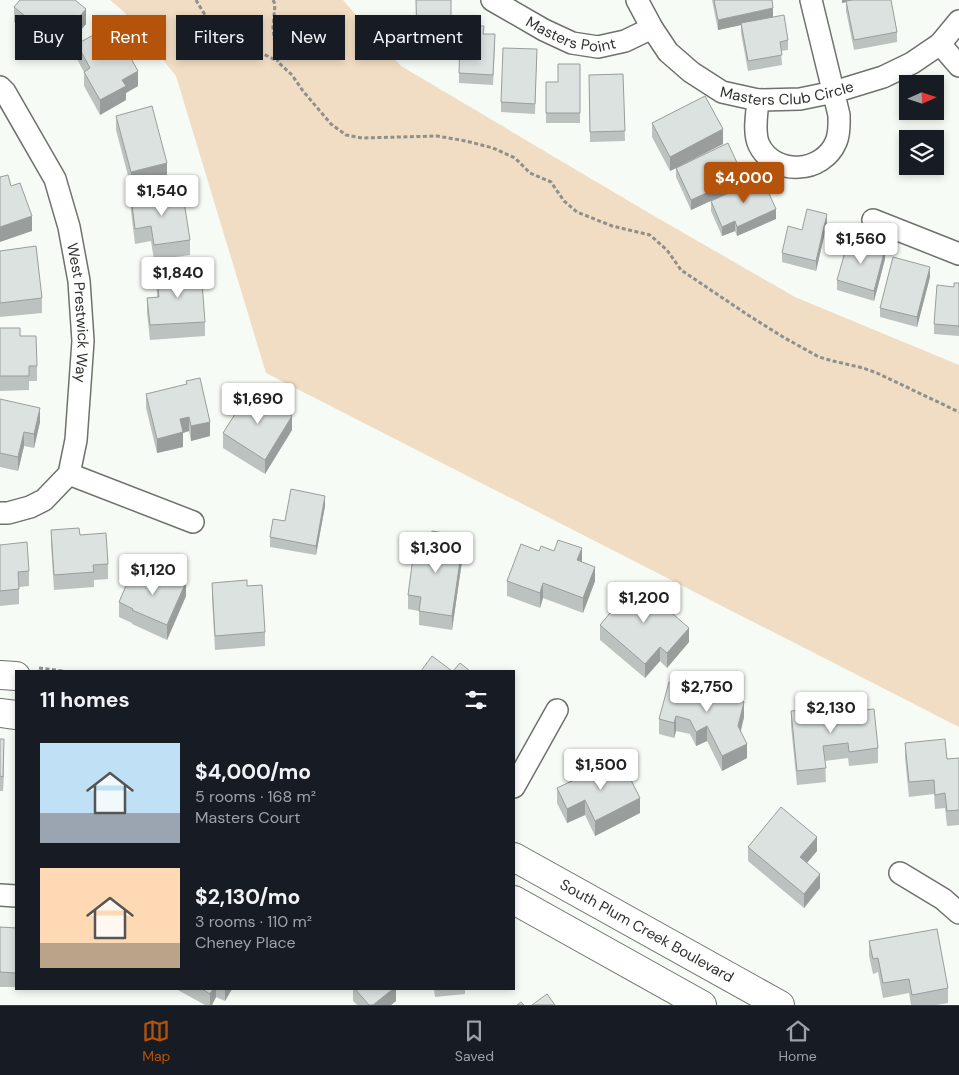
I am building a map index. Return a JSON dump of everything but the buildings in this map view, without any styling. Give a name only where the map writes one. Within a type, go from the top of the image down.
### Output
[{"type":"street","name":"Masters Point","points":[[492,0],[544,30],[572,43],[598,47],[624,41],[652,28]]},
{"type":"street","name":"Masters Club Circle","points":[[637,0],[668,52],[699,77],[722,92],[758,100],[800,99],[834,92],[883,77],[912,63],[940,44],[959,21]]},
{"type":"street","points":[[758,100],[757,134],[759,145],[767,157],[779,165],[796,168],[813,165],[826,156],[836,142],[839,129],[839,115],[811,0]]},
{"type":"street","points":[[940,44],[959,66]]},
{"type":"street","name":"West Prestwick Way","points":[[0,87],[5,92],[55,179],[68,227],[79,281],[83,342],[76,440],[69,474]]},
{"type":"street","points":[[873,220],[959,254]]},
{"type":"street","points":[[0,513],[30,507],[44,500],[69,474],[193,522]]},
{"type":"street","points":[[0,675],[15,676]]},
{"type":"street","points":[[515,785],[557,710]]},
{"type":"street","points":[[0,714],[15,715]]},
{"type":"street","name":"South Plum Creek Boulevard","points":[[515,858],[776,1004]]},
{"type":"street","points":[[900,872],[943,899],[959,913]]},
{"type":"street","points":[[0,895],[15,896]]},
{"type":"street","points":[[515,901],[702,1005]]},
{"type":"path","points":[[196,0],[205,15],[228,40],[256,50],[278,62],[292,75],[331,124],[346,135],[362,138],[437,136],[492,148],[514,158],[530,174],[551,182],[564,201],[577,212],[612,226],[650,235],[667,250],[680,270],[783,337],[819,356],[878,373],[959,412]]},
{"type":"path","points":[[273,0],[274,45],[278,62]]},
{"type":"shaded area","points":[[110,0],[343,0],[356,15],[355,60],[396,60],[401,66],[795,297],[959,365],[959,727],[266,373],[176,76],[163,60],[166,60],[166,15],[127,15]]}]
